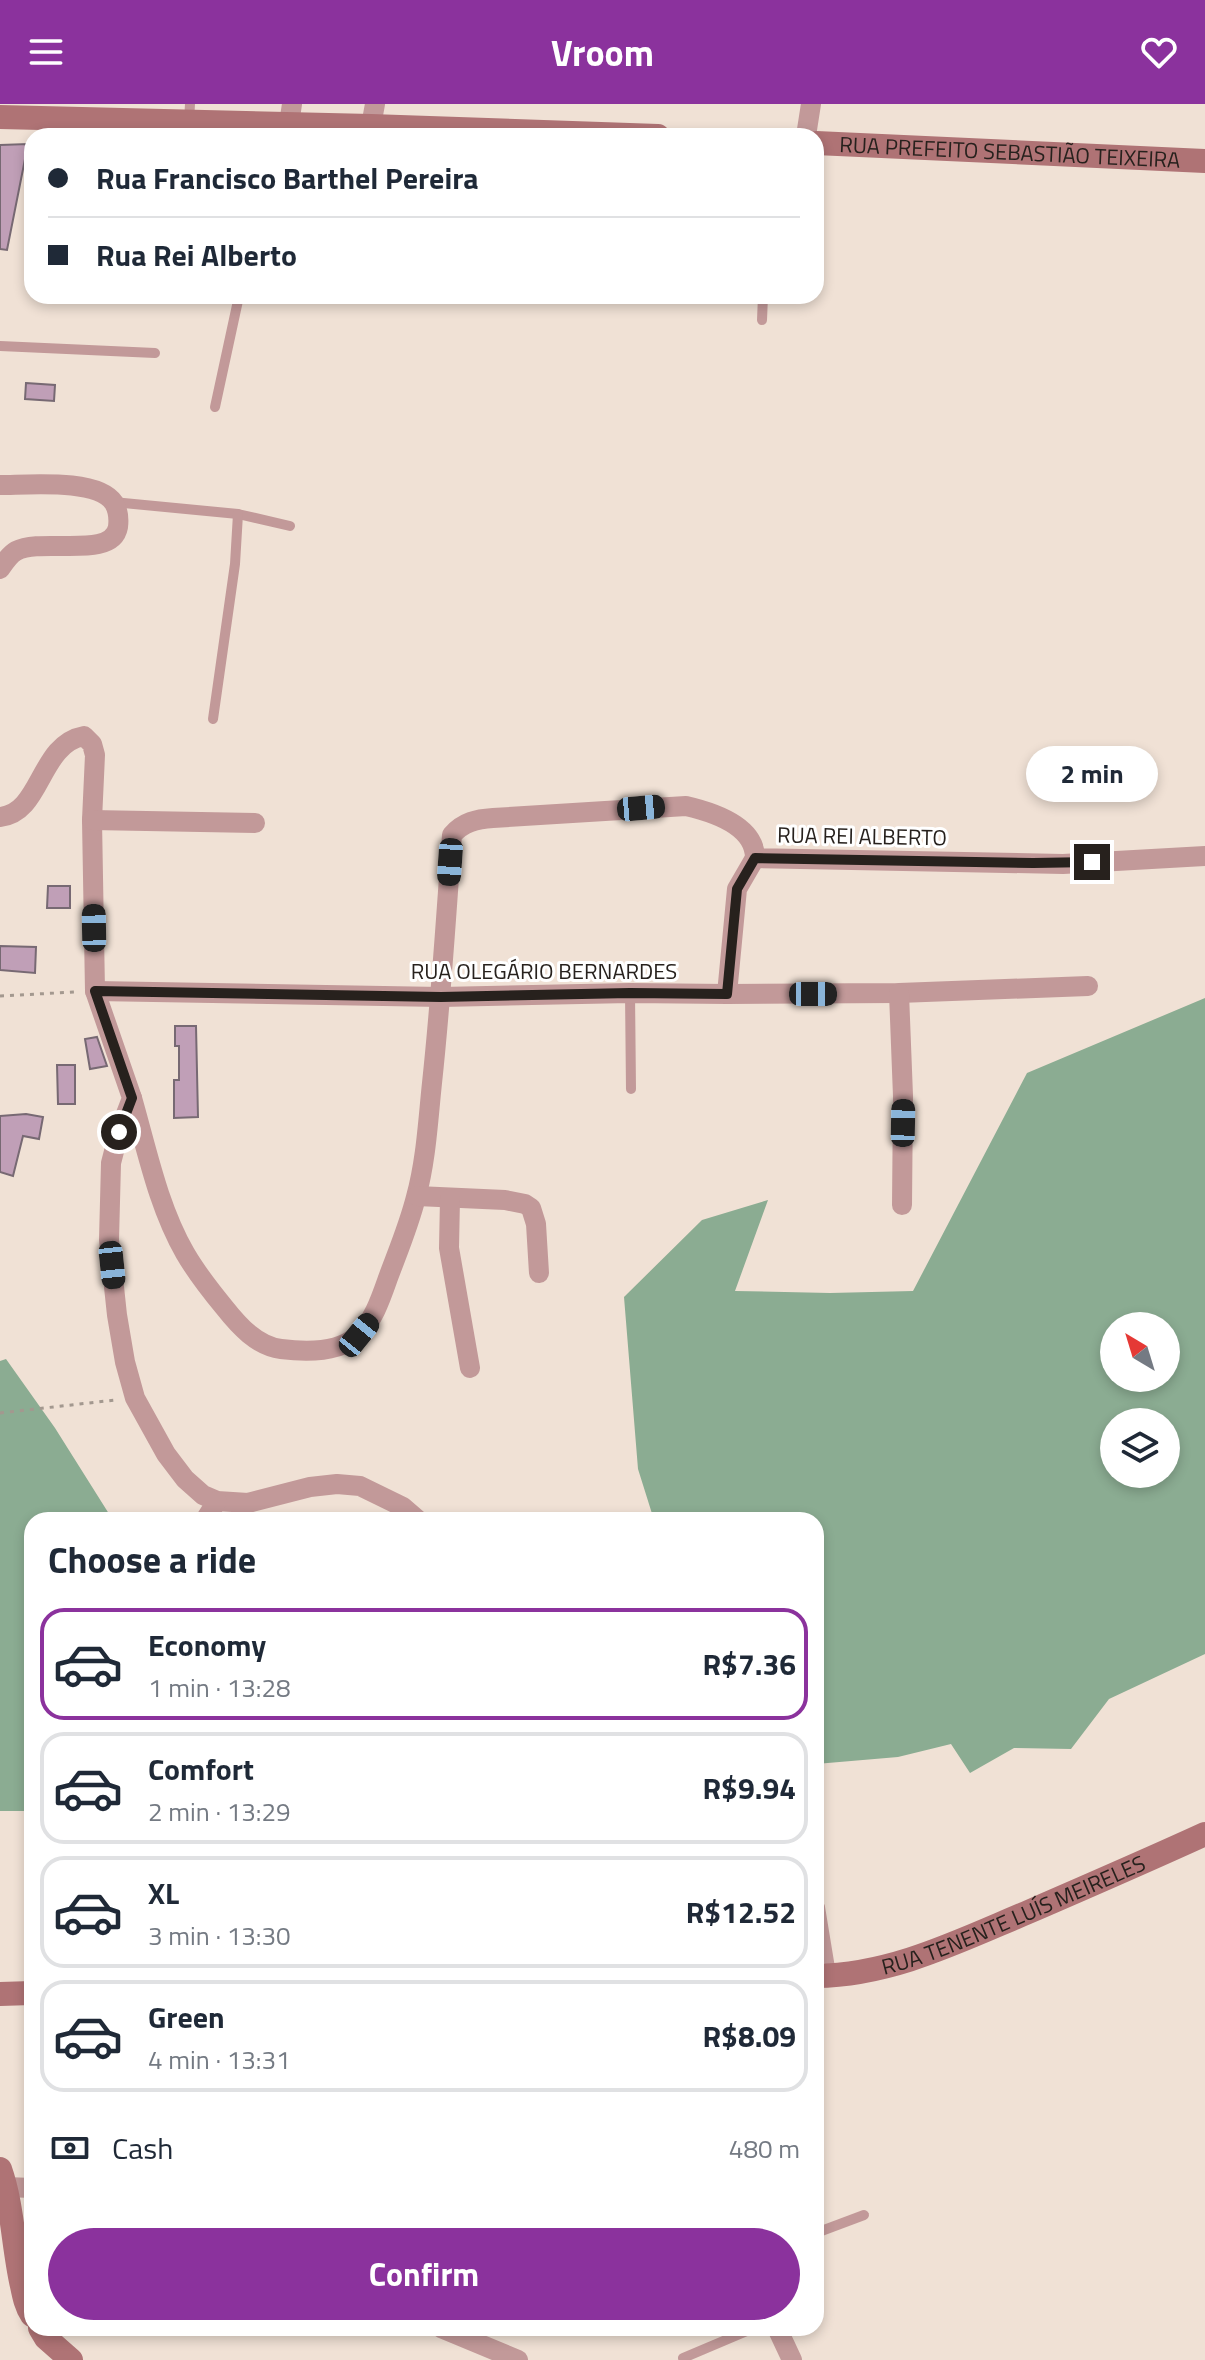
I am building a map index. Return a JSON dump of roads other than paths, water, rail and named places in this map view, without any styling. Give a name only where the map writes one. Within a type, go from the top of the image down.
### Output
[{"type":"street","points":[[807,128],[811,104]]},
{"type":"street","points":[[0,117],[190,112],[255,128]]},
{"type":"street","points":[[266,128],[291,114],[373,115],[549,128]]},
{"type":"street","name":"RUA PREFEITO SEBASTIÃO TEIXEIRA","points":[[824,143],[1205,161]]},
{"type":"street","points":[[0,485],[84,487],[107,496],[119,517],[116,534],[110,541],[94,547],[41,545],[26,548],[15,551],[0,569]]},
{"type":"street","points":[[0,817],[10,816],[26,801],[63,745],[72,738],[84,736],[92,744],[95,755],[92,820],[95,991],[167,1214],[185,1253],[237,1322],[260,1343],[298,1351],[324,1349],[347,1344],[370,1321],[417,1196],[441,997]]},
{"type":"street","name":"RUA REI ALBERTO","points":[[441,997],[452,835],[462,825],[480,819],[686,806],[700,809],[747,833],[753,841],[755,858],[1063,864],[1205,856]]},
{"type":"street","points":[[92,820],[255,823]]},
{"type":"street","points":[[727,994],[737,889],[755,858]]},
{"type":"street","name":"RUA OLEGÁRIO BERNARDES","points":[[95,991],[441,997],[899,993],[1088,986]]},
{"type":"street","points":[[899,993],[903,1096],[902,1205]]},
{"type":"street","points":[[132,1098],[111,1163],[109,1240],[125,1362],[135,1398],[166,1454],[185,1479],[203,1495],[217,1501],[248,1503],[310,1487],[337,1484],[360,1486],[409,1512]]},
{"type":"street","points":[[417,1196],[505,1200],[525,1204],[531,1208],[536,1224],[539,1273]]},
{"type":"street","points":[[450,1199],[449,1248],[470,1368]]},
{"type":"street","points":[[210,1512],[217,1501]]},
{"type":"street","name":"RUA TENENTE LUÍS MEIRELES","points":[[824,1976],[864,1972],[909,1962],[1205,1834]]},
{"type":"street","points":[[0,1994],[24,1993]]},
{"type":"street","points":[[24,2185],[3,2178],[24,2295]]},
{"type":"street","points":[[45,2336],[71,2360]]},
{"type":"street","points":[[460,2336],[518,2360]]},
{"type":"street","points":[[781,2336],[792,2360]]},
{"type":"lane","points":[[215,407],[237,304]]},
{"type":"lane","points":[[762,320],[763,304]]},
{"type":"lane","points":[[0,346],[155,353]]},
{"type":"lane","points":[[113,502],[238,514],[290,526]]},
{"type":"lane","points":[[213,719],[235,564],[238,514]]},
{"type":"lane","points":[[630,993],[631,1089]]},
{"type":"lane","points":[[824,2230],[864,2215]]},
{"type":"lane","points":[[683,2358],[735,2336]]}]
